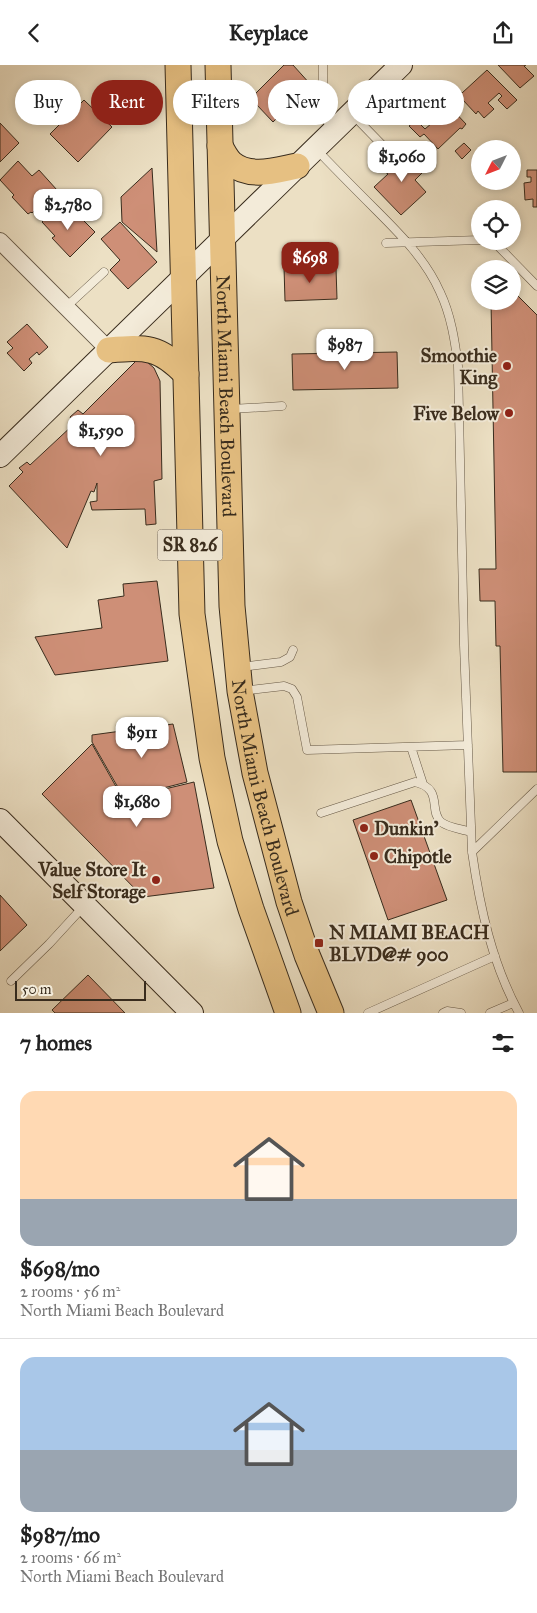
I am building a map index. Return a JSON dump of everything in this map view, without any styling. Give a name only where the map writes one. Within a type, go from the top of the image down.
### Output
[{"type":"main road","name":"North Miami Beach Boulevard","points":[[178,65],[192,613],[212,758],[230,841],[250,909],[288,1013]]},
{"type":"main road","name":"North Miami Beach Boulevard","points":[[218,65],[232,606],[238,679],[255,773],[289,902],[307,955],[331,1013]]},
{"type":"main road","points":[[220,146],[231,163],[245,171],[262,173],[298,166]]},
{"type":"main road","points":[[109,350],[141,348],[162,353],[186,374]]},
{"type":"street","points":[[386,80],[401,65]]},
{"type":"street","points":[[0,456],[348,117]]},
{"type":"street","points":[[0,241],[109,350]]},
{"type":"street","points":[[0,820],[191,1013]]},
{"type":"lane","points":[[323,65],[324,113],[333,131]]},
{"type":"lane","points":[[362,125],[392,155]]},
{"type":"lane","points":[[315,148],[407,242],[430,272],[449,315],[458,366],[472,852],[482,913],[495,956],[513,1003],[519,1013]]},
{"type":"lane","points":[[386,243],[471,241]]},
{"type":"lane","points":[[502,250],[537,286]]},
{"type":"lane","points":[[66,307],[104,272]]},
{"type":"lane","points":[[227,410],[282,407]]},
{"type":"lane","points":[[238,679],[281,662],[290,657],[293,650]]},
{"type":"lane","points":[[238,679],[292,689],[297,697],[307,750],[468,745]]},
{"type":"lane","points":[[411,747],[423,784],[433,795],[438,817],[442,822],[471,831]]},
{"type":"lane","points":[[321,813],[415,782],[423,784]]},
{"type":"lane","points":[[472,852],[537,789]]},
{"type":"lane","points":[[11,981],[49,944],[84,905]]},
{"type":"lane","points":[[368,1013],[495,956]]},
{"type":"lane","points":[[490,1013],[513,1003]]},
{"type":"lane","points":[[443,1013],[452,1011],[462,1013]]},
{"type":"building","points":[[284,65],[293,65],[306,80],[269,80]]},
{"type":"building","points":[[498,65],[526,65],[524,66],[534,76],[520,88]]},
{"type":"building","points":[[487,70],[517,100],[507,109],[498,100],[502,96],[499,93],[488,103],[494,109],[484,118],[478,111],[476,114],[464,101],[464,91]]},
{"type":"building","points":[[268,81],[268,117],[258,106],[258,91]]},
{"type":"building","points":[[84,100],[91,107],[91,125],[110,125],[112,127],[78,162],[50,134],[59,125],[81,125],[81,103]]},
{"type":"building","points":[[464,122],[466,124],[438,149],[424,134],[420,137],[409,126],[421,125],[425,129],[430,125],[464,125]]},
{"type":"building","points":[[0,123],[19,143],[0,162]]},
{"type":"building","points":[[464,143],[471,150],[462,159],[455,151]]},
{"type":"building","points":[[406,150],[425,170],[415,180],[426,192],[401,215],[374,187],[388,174],[384,171]]},
{"type":"building","points":[[18,161],[32,176],[39,170],[57,190],[32,213],[28,214],[12,197],[14,195],[0,180]]},
{"type":"building","points":[[152,168],[157,252],[122,222],[121,197]]},
{"type":"building","points":[[527,170],[537,170],[537,207],[533,207],[533,199],[525,200],[524,183],[531,182],[531,177],[527,177]]},
{"type":"building","points":[[58,206],[72,221],[78,215],[95,232],[70,257],[52,238],[55,236],[42,222]]},
{"type":"building","points":[[120,222],[157,262],[128,289],[110,270],[120,260],[101,239]]},
{"type":"building","points":[[314,266],[315,269],[336,268],[337,299],[285,301],[284,267]]},
{"type":"building","points":[[521,299],[537,315],[537,772],[503,772],[500,646],[496,646],[495,601],[480,601],[479,569],[496,569],[491,310],[521,310]]},
{"type":"building","points":[[27,324],[48,347],[39,355],[37,352],[29,359],[32,363],[24,371],[7,353],[13,348],[7,342]]},
{"type":"building","points":[[397,352],[398,388],[293,390],[292,354]]},
{"type":"building","points":[[136,361],[146,361],[154,368],[160,381],[162,479],[154,481],[156,524],[146,525],[145,509],[92,510],[90,502],[97,501],[97,483],[94,492],[91,491],[67,548],[9,486],[23,472],[19,468],[27,462],[30,465],[74,424],[70,417],[78,410],[83,414]]},
{"type":"building","points":[[157,581],[168,661],[55,675],[35,637],[102,628],[98,600],[124,596],[123,584]]},
{"type":"building","points":[[173,724],[187,782],[124,798],[92,742],[92,735]]},
{"type":"building","points":[[92,744],[123,799],[194,782],[214,888],[143,897],[42,794]]},
{"type":"building","points":[[411,800],[447,900],[388,920],[353,820]]},
{"type":"building","points":[[0,895],[27,925],[0,951]]},
{"type":"building","points":[[88,975],[125,1013],[55,1013],[52,1010]]},
{"type":"place","name":"Smoothie King","points":[[507,366]]},
{"type":"place","name":"Five Below","points":[[509,413]]},
{"type":"place","name":"Dunkin'","points":[[364,828]]},
{"type":"place","name":"Chipotle","points":[[374,856]]},
{"type":"place","name":"Value Store It Self Storage","points":[[156,880]]},
{"type":"place","name":"N MIAMI BEACH BLVD@# 900","points":[[319,943]]}]
